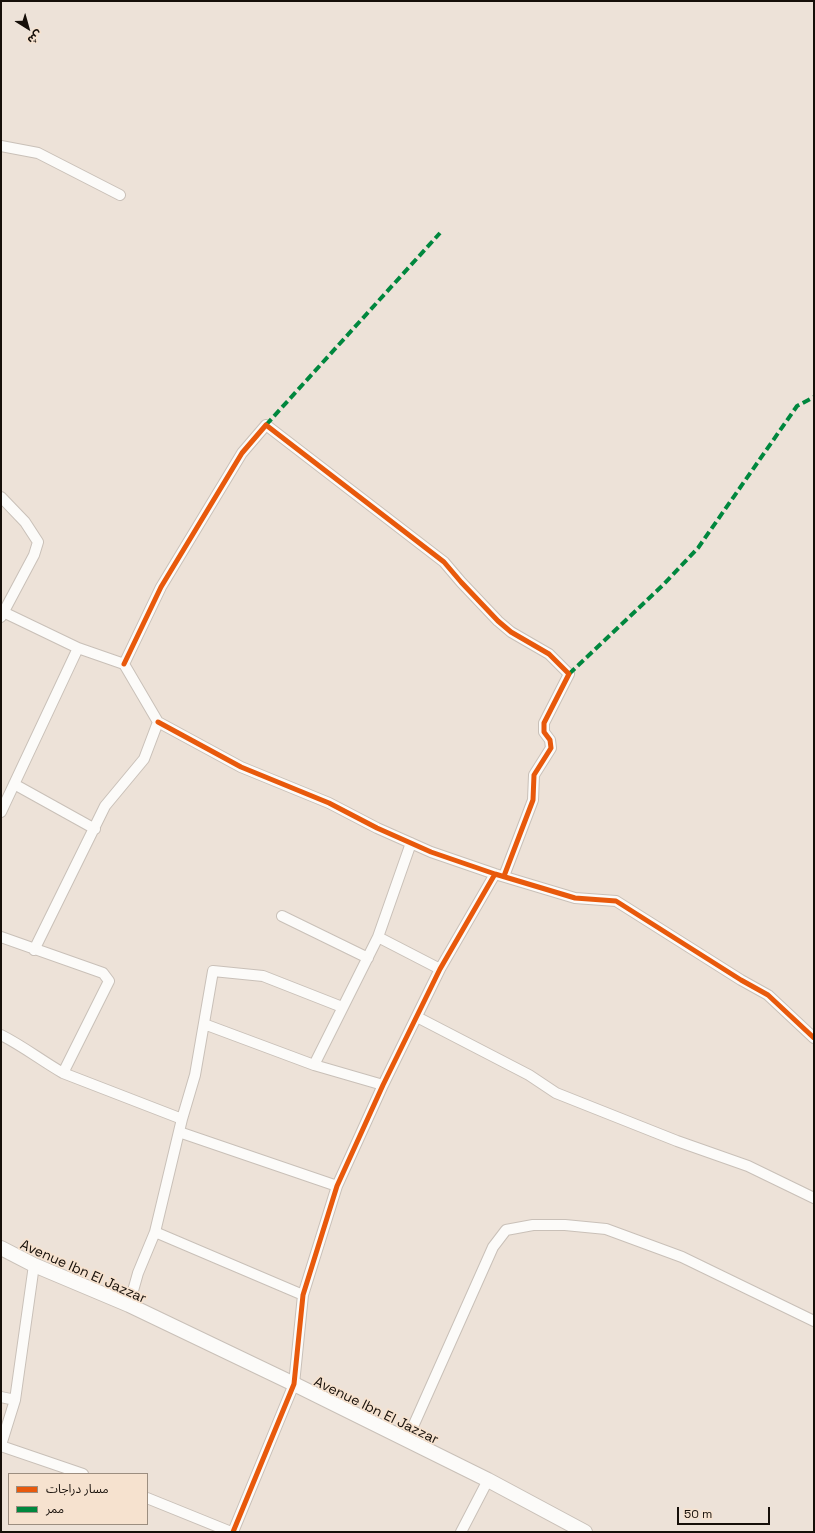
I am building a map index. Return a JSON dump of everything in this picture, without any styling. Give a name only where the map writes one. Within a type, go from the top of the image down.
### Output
[{"type":"main road","name":"Avenue Ibn El Jazzar","points":[[1,1248],[34,1265],[129,1305],[294,1384],[488,1480],[583,1532]]},
{"type":"street","points":[[1,146],[38,154],[120,195]]},
{"type":"street","points":[[124,664],[161,587],[242,453],[266,425],[444,562],[498,622],[511,632],[549,654],[569,674],[544,723],[544,732],[550,740],[550,748],[534,775],[533,800],[500,875],[440,969],[418,1017],[383,1085],[337,1186],[303,1294],[294,1384],[232,1532],[148,1498]]},
{"type":"street","points":[[1,497],[25,522],[38,542],[34,555],[2,613],[78,648],[124,664],[158,722],[241,767],[329,803],[377,828],[411,843],[500,875],[575,898],[616,901],[741,980],[768,995],[814,1038]]},
{"type":"street","points":[[1,812],[78,648]]},
{"type":"street","points":[[34,950],[105,806],[144,759],[158,722]]},
{"type":"street","points":[[14,784],[94,829]]},
{"type":"street","points":[[314,1065],[378,937],[411,843]]},
{"type":"street","points":[[282,916],[368,958]]},
{"type":"street","points":[[1,937],[34,950],[103,973],[109,981],[63,1073]]},
{"type":"street","points":[[378,937],[440,969]]},
{"type":"street","points":[[129,1305],[138,1273],[155,1232],[194,1075],[212,973],[215,970],[263,976],[342,1007]]},
{"type":"street","points":[[418,1017],[529,1075],[556,1093],[677,1142],[748,1166],[814,1198]]},
{"type":"street","points":[[204,1024],[314,1065],[383,1085]]},
{"type":"street","points":[[1,1035],[32,1052],[63,1073],[182,1119]]},
{"type":"street","points":[[179,1132],[337,1186]]},
{"type":"street","points":[[407,1440],[493,1247],[506,1230],[533,1225],[565,1225],[606,1229],[682,1257],[814,1321]]},
{"type":"street","points":[[155,1232],[303,1294]]},
{"type":"street","points":[[34,1265],[15,1400],[1,1446],[80,1473]]},
{"type":"street","points":[[1,1397],[15,1400]]},
{"type":"street","points":[[461,1532],[488,1480]]},
{"type":"marked path","points":[[266,425],[440,233]]},
{"type":"marked path","points":[[569,674],[663,585],[698,548],[797,406],[814,397]]},
{"type":"cycle path","points":[[124,664],[161,587],[242,453],[266,425],[444,562],[498,621],[511,632],[549,654],[569,674],[544,723],[544,732],[550,740],[551,748],[534,775],[533,800],[504,876]]},
{"type":"cycle path","points":[[158,722],[241,767],[329,803],[377,828],[431,852],[495,874],[575,898],[616,901],[741,980],[768,995],[814,1038]]},
{"type":"cycle path","points":[[233,1532],[294,1384],[303,1295],[337,1186],[383,1085],[440,969],[495,874]]}]
